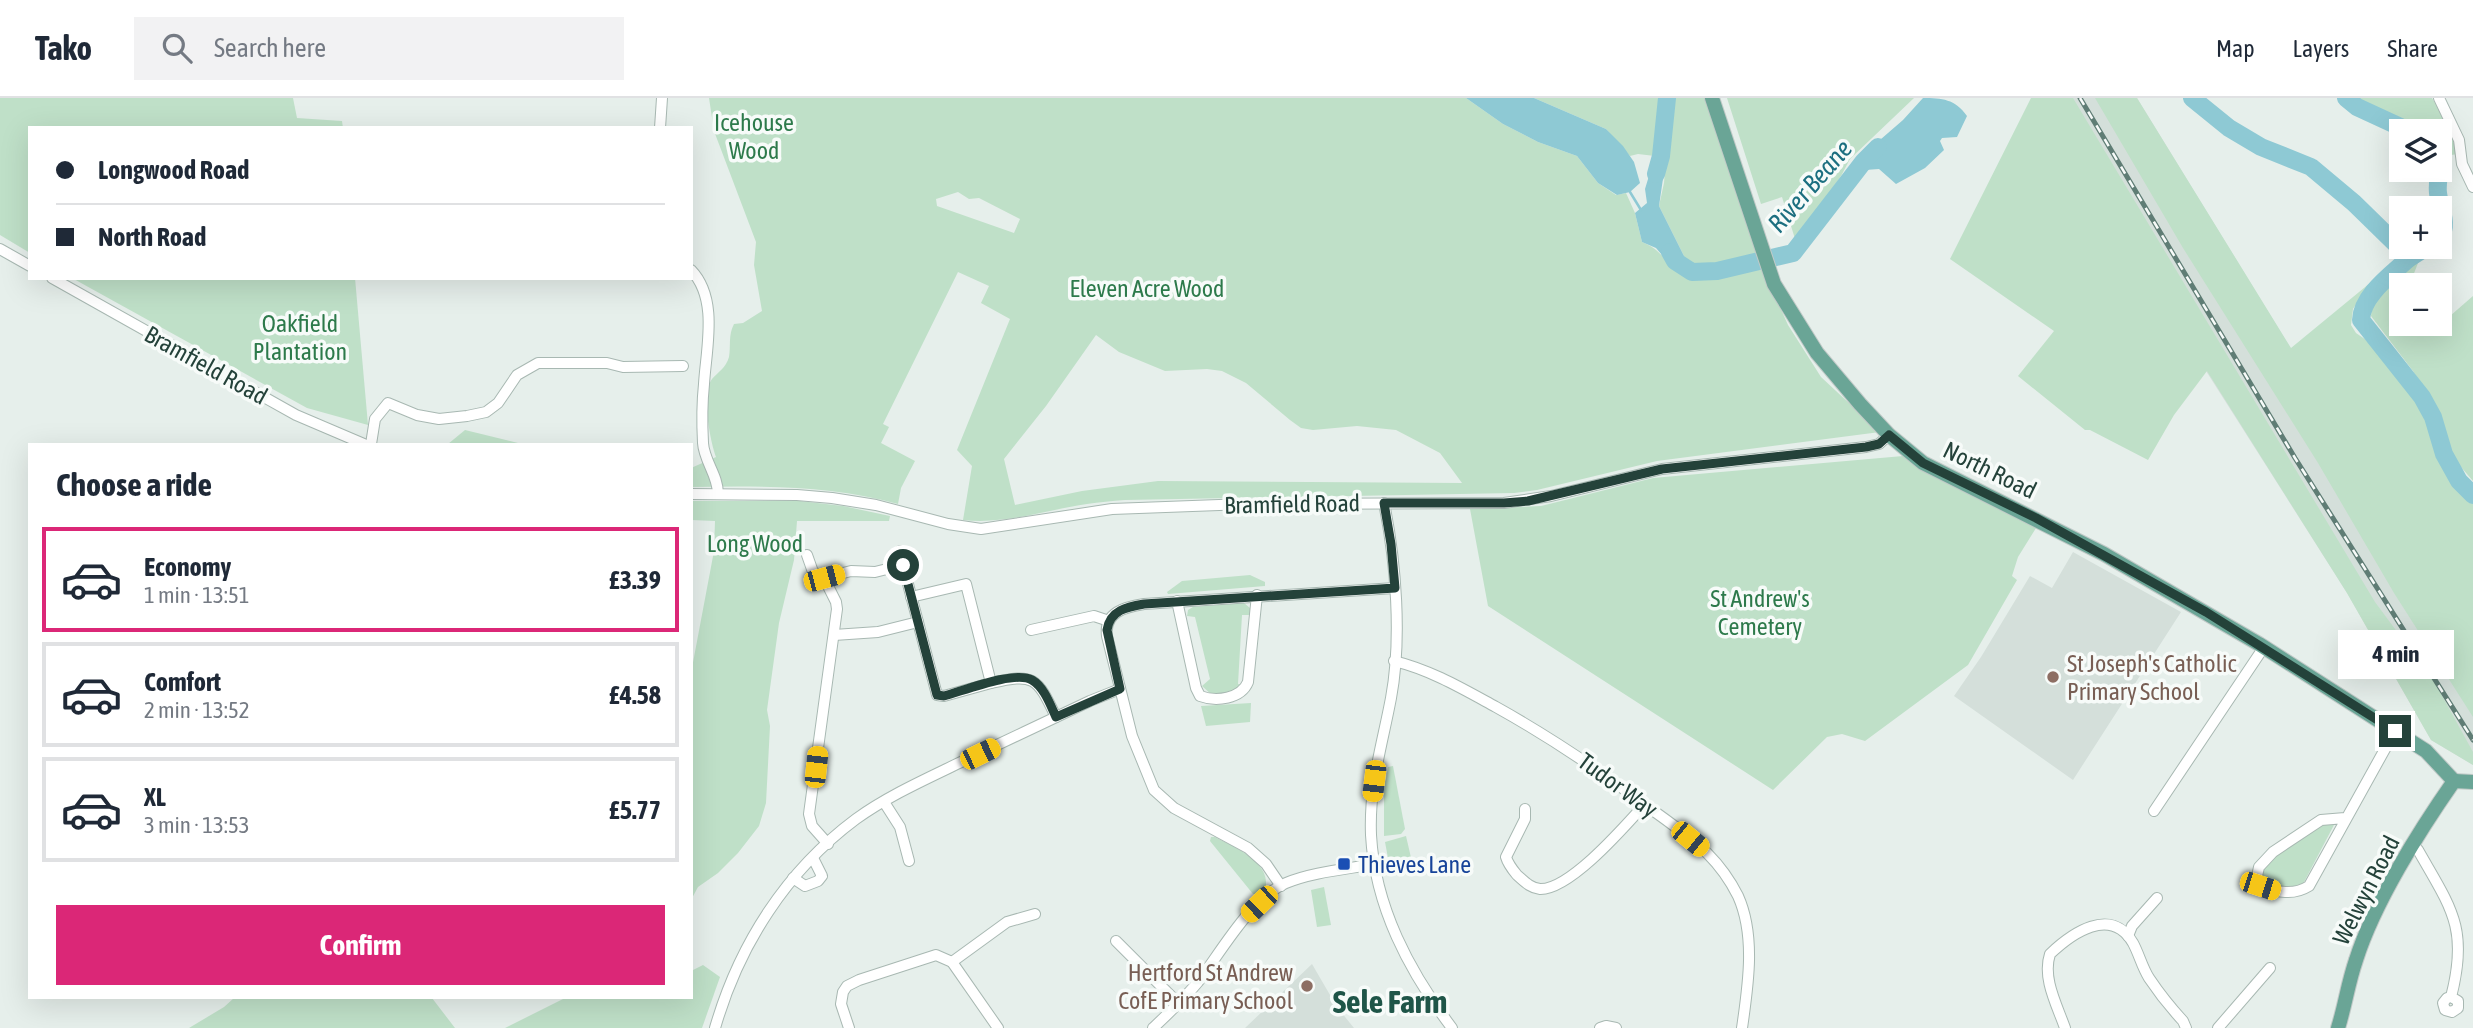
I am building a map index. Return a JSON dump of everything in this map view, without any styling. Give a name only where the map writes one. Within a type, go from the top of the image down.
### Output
[{"type":"main road","name":"North Road","points":[[1712,98],[1780,297],[1818,353],[1889,435],[1923,463],[2104,554],[2264,648],[2426,751],[2454,781]]},
{"type":"main road","points":[[2454,781],[2473,782]]},
{"type":"main road","name":"Welwyn Road","points":[[2338,1028],[2362,945],[2413,846],[2454,781]]},
{"type":"street","points":[[660,126],[662,98]]},
{"type":"street","points":[[2439,98],[2459,141],[2462,164],[2473,187]]},
{"type":"street","points":[[0,249],[28,265]]},
{"type":"street","points":[[693,273],[702,287],[707,310],[709,337],[704,386],[703,447],[718,483],[718,494]]},
{"type":"street","name":"Bramfield Road","points":[[56,280],[296,415],[362,443]]},
{"type":"street","points":[[371,443],[375,419],[388,404],[416,415],[439,419],[486,412],[498,403],[517,375],[538,363],[607,363],[623,367],[683,366]]},
{"type":"street","name":"Bramfield Road","points":[[693,494],[832,498],[876,505],[948,524],[981,529],[1112,509],[1528,501],[1662,469],[1866,447],[1879,444],[1889,435]]},
{"type":"street","points":[[1384,503],[1395,588],[1395,661],[1391,698],[1377,756],[1371,835],[1375,864],[1390,923],[1420,982],[1452,1028]]},
{"type":"street","points":[[900,551],[937,695],[944,696],[1014,677],[1029,678],[1039,686],[1056,717]]},
{"type":"street","points":[[807,555],[813,572],[824,578],[851,571],[875,572],[903,565]]},
{"type":"street","points":[[824,578],[836,605],[809,814],[812,826],[828,844]]},
{"type":"street","points":[[911,597],[966,584],[990,683]]},
{"type":"street","points":[[1281,886],[1260,857],[1235,840],[1174,808],[1154,790],[1145,774],[1132,736],[1107,636],[1109,621],[1116,612],[1127,607],[1177,601],[1395,588]]},
{"type":"street","points":[[1177,601],[1196,688],[1200,696],[1207,699],[1238,696],[1245,691],[1257,595]]},
{"type":"street","points":[[1031,630],[1094,616],[1109,621]]},
{"type":"street","points":[[834,635],[878,632],[918,622]]},
{"type":"street","points":[[2154,811],[2264,648]]},
{"type":"street","name":"Tudor Way","points":[[1395,661],[1431,673],[1524,723],[1608,776],[1705,851],[1730,881],[1738,897],[1747,932],[1748,956],[1742,1028]]},
{"type":"street","points":[[715,1028],[742,955],[772,906],[793,878],[854,821],[884,802],[1056,717],[1120,689]]},
{"type":"street","points":[[2345,818],[2321,820],[2273,852],[2259,867],[2257,876],[2260,886],[2288,893],[2301,892],[2309,886],[2395,731]]},
{"type":"street","points":[[884,802],[900,827],[909,861]]},
{"type":"street","points":[[1525,809],[1525,819],[1506,857],[1512,869],[1525,883],[1541,889],[1553,887],[1577,871],[1609,843],[1645,804]]},
{"type":"street","points":[[2413,846],[2418,850],[2447,901],[2458,932],[2457,976],[2451,997]]},
{"type":"street","points":[[793,878],[805,886],[818,881],[822,876],[813,858]]},
{"type":"street","points":[[1153,1028],[1179,1004],[1238,925],[1281,886],[1299,879],[1375,864]]},
{"type":"street","points":[[2128,936],[2157,898]]},
{"type":"street","points":[[952,961],[1007,922],[1035,914]]},
{"type":"street","points":[[2065,1028],[2048,976],[2050,954],[2073,935],[2097,925],[2117,928],[2128,936],[2148,976],[2186,1028]]},
{"type":"street","points":[[1116,941],[1179,1004]]},
{"type":"street","points":[[849,1028],[841,999],[847,986],[936,955],[952,961],[998,1028]]},
{"type":"street","points":[[2218,1028],[2270,968]]},
{"type":"street","points":[[1600,1028],[1616,1028]]},
{"type":"shaded area","points":[[2040,98],[2137,98],[2291,349],[2473,624],[2473,765],[2431,740],[2347,593],[2206,371]]},
{"type":"shaded area","name":"St Joseph's Catholic Primary School","points":[[2073,552],[2181,612],[2073,780],[1954,696],[2030,576],[2052,588]]},
{"type":"shaded area","name":"Hertford St Andrew CofE Primary School","points":[[1312,964],[1337,1007],[1354,1028],[1245,1028]]},
{"type":"green space","points":[[0,98],[293,98],[297,118],[342,121],[343,126],[28,126],[28,252],[0,235]]},
{"type":"green space","points":[[709,98],[1466,98],[1503,124],[1538,142],[1577,156],[1598,183],[1616,195],[1626,193],[1635,213],[1642,242],[1656,250],[1679,272],[1693,277],[1717,275],[1732,270],[1724,268],[1723,264],[1688,264],[1659,206],[1664,183],[1671,98],[1708,98],[1765,274],[1788,325],[1821,377],[1880,432],[1657,461],[1514,493],[1125,500],[1087,504],[1009,519],[963,520],[972,466],[957,450],[1010,319],[981,303],[989,286],[958,272],[883,424],[889,427],[881,443],[915,461],[901,488],[898,504],[821,490],[693,487],[693,467],[716,457],[708,417],[709,386],[728,361],[734,324],[743,323],[762,311],[754,265],[756,242],[714,131]],"holes":[[[958,192],[969,199],[979,198],[1020,219],[1014,233],[937,206],[936,199]],[[1096,335],[1119,352],[1165,371],[1222,371],[1246,383],[1301,428],[1313,430],[1357,426],[1396,430],[1440,453],[1462,483],[1158,481],[1082,491],[1015,505],[1004,459],[1046,406]]]},
{"type":"green space","points":[[1534,98],[1663,98],[1657,152],[1655,156],[1630,156],[1606,129]]},
{"type":"green space","points":[[1727,98],[1914,98],[1850,159],[1796,242],[1782,197],[1761,204]]},
{"type":"green space","points":[[2031,98],[2073,98],[2375,602],[2435,683],[2473,752],[2473,765],[2431,740],[2347,593],[2207,371],[2174,415],[2148,460],[2090,430],[2085,430],[2018,376],[2054,331],[1950,259]]},
{"type":"green space","points":[[2095,98],[2137,98],[2291,348],[2370,283],[2353,309],[2351,325],[2402,378],[2420,404],[2438,457],[2447,473],[2473,503],[2473,717],[2183,248]]},
{"type":"green space","points":[[2352,98],[2432,98],[2444,119],[2395,119]]},
{"type":"green space","points":[[2452,139],[2458,154],[2452,155]]},
{"type":"green space","points":[[2419,259],[2420,259],[2414,273],[2402,273]]},
{"type":"green space","name":"Oakfield Plantation","points":[[76,280],[355,280],[368,425],[307,408]]},
{"type":"green space","points":[[2389,286],[2389,336],[2452,336],[2452,314],[2473,296],[2473,481],[2449,453],[2434,407],[2413,371],[2371,316]]},
{"type":"green space","points":[[465,430],[518,443],[449,443]]},
{"type":"green space","name":"St Andrew's Cemetery","points":[[1903,456],[2036,528],[2018,557],[2012,576],[2017,580],[1968,665],[1865,741],[1842,734],[1827,737],[1773,790],[1488,606],[1470,509],[1541,506],[1653,478]]},
{"type":"green space","name":"Long Wood","points":[[693,501],[800,501],[843,506],[890,516],[889,521],[797,521],[794,560],[779,623],[767,710],[770,726],[766,803],[759,826],[738,853],[718,873],[698,887],[693,896],[693,662],[714,551],[715,521],[693,520]]},
{"type":"green space","points":[[1250,575],[1265,582],[1265,586],[1167,592],[1182,581]]},
{"type":"green space","points":[[1244,603],[1250,608],[1251,615],[1242,615],[1238,684],[1245,685],[1243,690],[1212,695],[1202,686],[1210,679],[1195,617],[1187,616],[1188,610],[1193,607]]},
{"type":"green space","points":[[1251,703],[1250,722],[1206,726],[1201,706]]},
{"type":"green space","points":[[1393,766],[1405,829],[1401,834],[1384,836],[1384,790],[1388,767]]},
{"type":"green space","points":[[2325,823],[2334,825],[2303,884],[2281,887],[2267,884],[2261,877],[2271,860]]},
{"type":"green space","points":[[1406,836],[1412,862],[1390,869],[1385,842]]},
{"type":"green space","points":[[1211,837],[1231,845],[1256,862],[1262,869],[1266,886],[1253,894],[1210,841]]},
{"type":"green space","points":[[1324,887],[1331,925],[1317,927],[1311,890]]},
{"type":"green space","points":[[703,965],[720,977],[702,1028],[505,1028],[563,999],[693,999],[693,970]]},
{"type":"green space","points":[[233,999],[433,999],[455,1028],[189,1028]]},
{"type":"water","points":[[1466,98],[1534,98],[1606,129],[1634,162],[1640,183],[1630,192],[1617,195],[1598,183],[1577,156],[1538,142],[1503,124]]},
{"type":"water","points":[[1923,98],[1948,101],[1962,110],[1967,116],[1957,137],[1942,138],[1940,141],[1944,150],[1925,168],[1896,184],[1879,169],[1865,170],[1858,159],[1903,120]]},
{"type":"water","points":[[1667,151],[1659,206],[1688,264],[1683,272],[1675,270],[1656,248],[1642,242],[1635,213],[1647,203],[1645,189],[1655,156]]},
{"type":"waterway","name":"River Beane","points":[[1656,174],[1661,156],[1667,98]]},
{"type":"waterway","name":"River Beane","points":[[2192,98],[2229,128],[2261,147],[2311,167],[2354,203],[2408,259],[2372,294],[2366,302],[2361,320],[2422,397],[2433,417],[2444,454],[2459,481],[2473,495]]},
{"type":"waterway","points":[[2346,98],[2357,107],[2389,122]]},
{"type":"waterway","name":"River Beane","points":[[1670,252],[1675,261],[1692,272],[1717,271],[1793,253],[1864,161],[1878,147]]},
{"type":"waterway","points":[[2438,182],[2439,196]]},
{"type":"waterway","points":[[1630,192],[1641,210]]},
{"type":"railway","points":[[2080,98],[2295,458],[2473,740]]},
{"type":"place","name":"St Joseph's Catholic Primary School","points":[[2053,677]]},
{"type":"place","name":"Thieves Lane","points":[[1344,864]]},
{"type":"place","name":"Hertford St Andrew CofE Primary School","points":[[1307,986]]},
{"type":"district","name":"Sele Farm","points":[[1390,1001]]},
{"type":"route","points":[[903,565],[937,695],[944,696],[1014,677],[1029,678],[1039,686],[1056,717],[1120,689],[1107,636],[1107,625],[1121,609],[1144,604],[1229,597],[1395,588],[1384,503],[1528,501],[1662,469],[1874,446],[1882,443],[1889,435],[1923,463],[2036,518],[2206,612],[2395,731]]},
{"type":"park label","name":"Icehouse Wood","points":[[754,136]]},
{"type":"park label","name":"Eleven Acre Wood","points":[[1147,288]]}]
